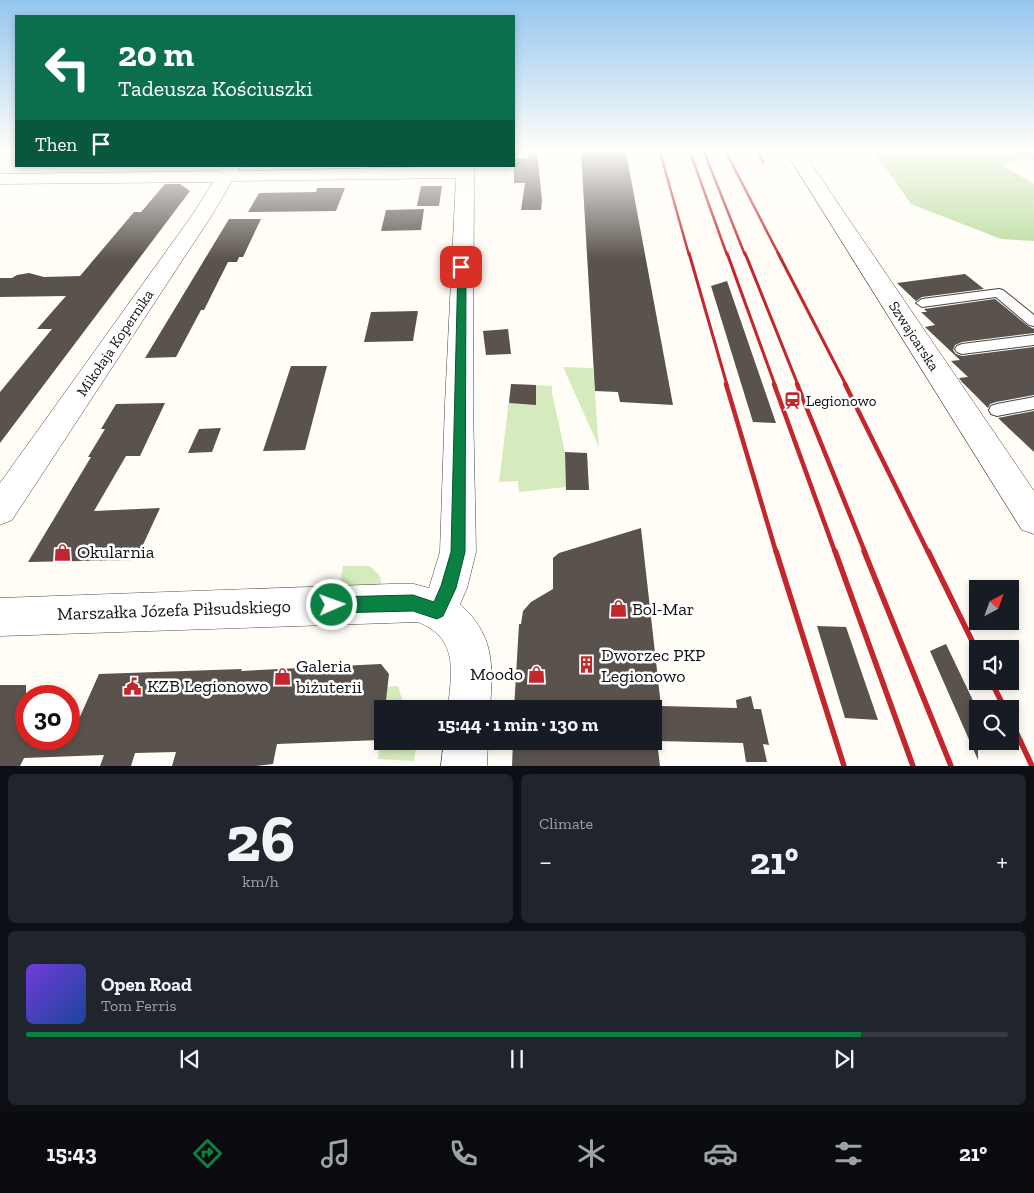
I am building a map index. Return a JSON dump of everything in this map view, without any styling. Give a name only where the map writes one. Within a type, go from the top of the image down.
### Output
[{"type":"street","name":"Mikołaja Kopernika","points":[[0,510],[220,188]]},
{"type":"street","points":[[464,188],[458,552],[448,588],[437,611],[454,624],[471,655],[469,700]]},
{"type":"street","name":"Szwajcarska","points":[[817,188],[1034,519]]},
{"type":"street","name":"Marszałka Józefa Piłsudskiego","points":[[0,617],[391,603],[421,604],[437,611]]},
{"type":"street","points":[[464,766],[465,750]]},
{"type":"lane","points":[[922,303],[998,293],[1034,322]]},
{"type":"lane","points":[[962,350],[1034,340]]},
{"type":"lane","points":[[997,410],[1034,403]]},
{"type":"green space","points":[[899,188],[1034,188],[1034,241],[1001,239],[911,204]]},
{"type":"green space","points":[[563,367],[593,368],[599,447]]},
{"type":"green space","points":[[511,384],[552,386],[565,452],[566,487],[519,492],[518,481],[499,482]]},
{"type":"green space","points":[[343,566],[370,566],[380,576],[382,589],[339,590]]},
{"type":"green space","points":[[398,686],[402,700],[386,700],[387,687]]},
{"type":"green space","points":[[379,750],[416,750],[414,761],[378,759]]},
{"type":"building","points":[[162,188],[185,188],[190,191],[0,443],[0,392],[52,329],[37,329],[66,296],[0,297],[0,278],[12,278],[29,273],[44,277],[80,276],[134,212],[141,212]]},
{"type":"building","points":[[317,188],[345,188],[336,211],[248,212],[259,193],[316,192]]},
{"type":"building","points":[[421,188],[442,188],[439,206],[417,206]]},
{"type":"building","points":[[524,188],[541,188],[541,210],[521,210]]},
{"type":"building","points":[[583,188],[633,188],[673,405],[620,402],[618,392],[595,391]]},
{"type":"building","points":[[424,209],[421,230],[381,231],[386,210]]},
{"type":"building","points":[[229,219],[261,219],[243,257],[239,257],[237,262],[228,262],[204,310],[201,310],[176,357],[145,358]]},
{"type":"building","points":[[965,274],[984,289],[922,297],[916,301],[897,283]]},
{"type":"building","points":[[727,281],[776,423],[753,422],[711,286]]},
{"type":"building","points":[[995,299],[1034,329],[1034,333],[962,342],[955,345],[953,350],[956,354],[962,356],[1034,347],[1034,395],[996,402],[990,404],[988,408],[959,378],[968,377],[951,361],[960,360],[925,327],[935,325],[921,312],[927,312],[924,309]]},
{"type":"building","points":[[418,311],[413,341],[364,342],[371,312]]},
{"type":"building","points":[[508,329],[511,354],[486,355],[483,331]]},
{"type":"building","points":[[291,366],[327,366],[305,450],[263,451]]},
{"type":"building","points":[[511,384],[536,385],[536,405],[509,403]]},
{"type":"building","points":[[165,403],[140,456],[126,456],[94,511],[160,508],[136,560],[28,562],[91,457],[88,457],[105,429],[101,429],[116,404]]},
{"type":"building","points":[[1034,411],[1034,452],[998,418]]},
{"type":"building","points":[[221,428],[212,452],[188,453],[199,429]]},
{"type":"building","points":[[565,452],[587,453],[589,490],[566,490]]},
{"type":"building","name":"Dworzec PKP Legionowo","points":[[641,528],[660,700],[515,700],[519,624],[521,624],[523,611],[531,602],[553,589],[553,558],[559,553]]},
{"type":"building","points":[[817,626],[846,627],[878,720],[845,718]]},
{"type":"building","points":[[946,644],[973,700],[969,700],[969,740],[930,651]]},
{"type":"building","points":[[381,664],[389,674],[386,700],[374,700],[374,740],[277,744],[273,764],[256,766],[172,766],[176,752],[135,753],[131,766],[100,766],[104,755],[24,758],[20,766],[0,766],[0,685],[15,685],[15,750],[80,750],[80,717],[99,674],[242,669],[241,671]]},
{"type":"building","name":"Dworzec PKP Legionowo","points":[[751,696],[754,709],[761,709],[769,745],[763,744],[767,762],[746,762],[743,743],[662,741],[662,706],[737,708],[736,700]]},
{"type":"building","name":"Dworzec PKP Legionowo","points":[[513,750],[658,750],[660,766],[512,766]]},
{"type":"building","points":[[974,750],[978,750],[978,760]]},
{"type":"railway","points":[[670,188],[689,255]]},
{"type":"railway","points":[[703,188],[727,255]]},
{"type":"railway","points":[[718,188],[745,255]]},
{"type":"railway","points":[[744,188],[779,255]]},
{"type":"railway","points":[[689,253],[727,385]]},
{"type":"railway","points":[[727,253],[775,385]]},
{"type":"railway","points":[[745,253],[798,385]]},
{"type":"railway","points":[[778,253],[846,385]]},
{"type":"railway","points":[[726,384],[776,552]]},
{"type":"railway","points":[[774,384],[835,552]]},
{"type":"railway","points":[[797,384],[865,552]]},
{"type":"railway","points":[[845,384],[928,552]]},
{"type":"railway","points":[[776,551],[844,766]]},
{"type":"railway","points":[[835,551],[913,766]]},
{"type":"railway","points":[[864,551],[951,766]]},
{"type":"railway","points":[[928,551],[972,640]]},
{"type":"railway","points":[[996,690],[1000,700]]},
{"type":"railway","points":[[1019,738],[1032,766]]},
{"type":"place","name":"Legionowo","points":[[792,401]]},
{"type":"place","name":"Okularnia","points":[[63,552]]},
{"type":"place","name":"Bol-Mar","points":[[618,609]]},
{"type":"place","name":"Dworzec PKP Legionowo","points":[[587,665]]},
{"type":"place","name":"Moodo","points":[[537,674]]},
{"type":"place","name":"Galeria biżuterii","points":[[282,676]]},
{"type":"place","name":"KZB Legionowo","points":[[133,686]]},
{"type":"route","points":[[332,605],[413,603],[421,604],[437,611],[448,588],[458,552],[461,267]]}]
